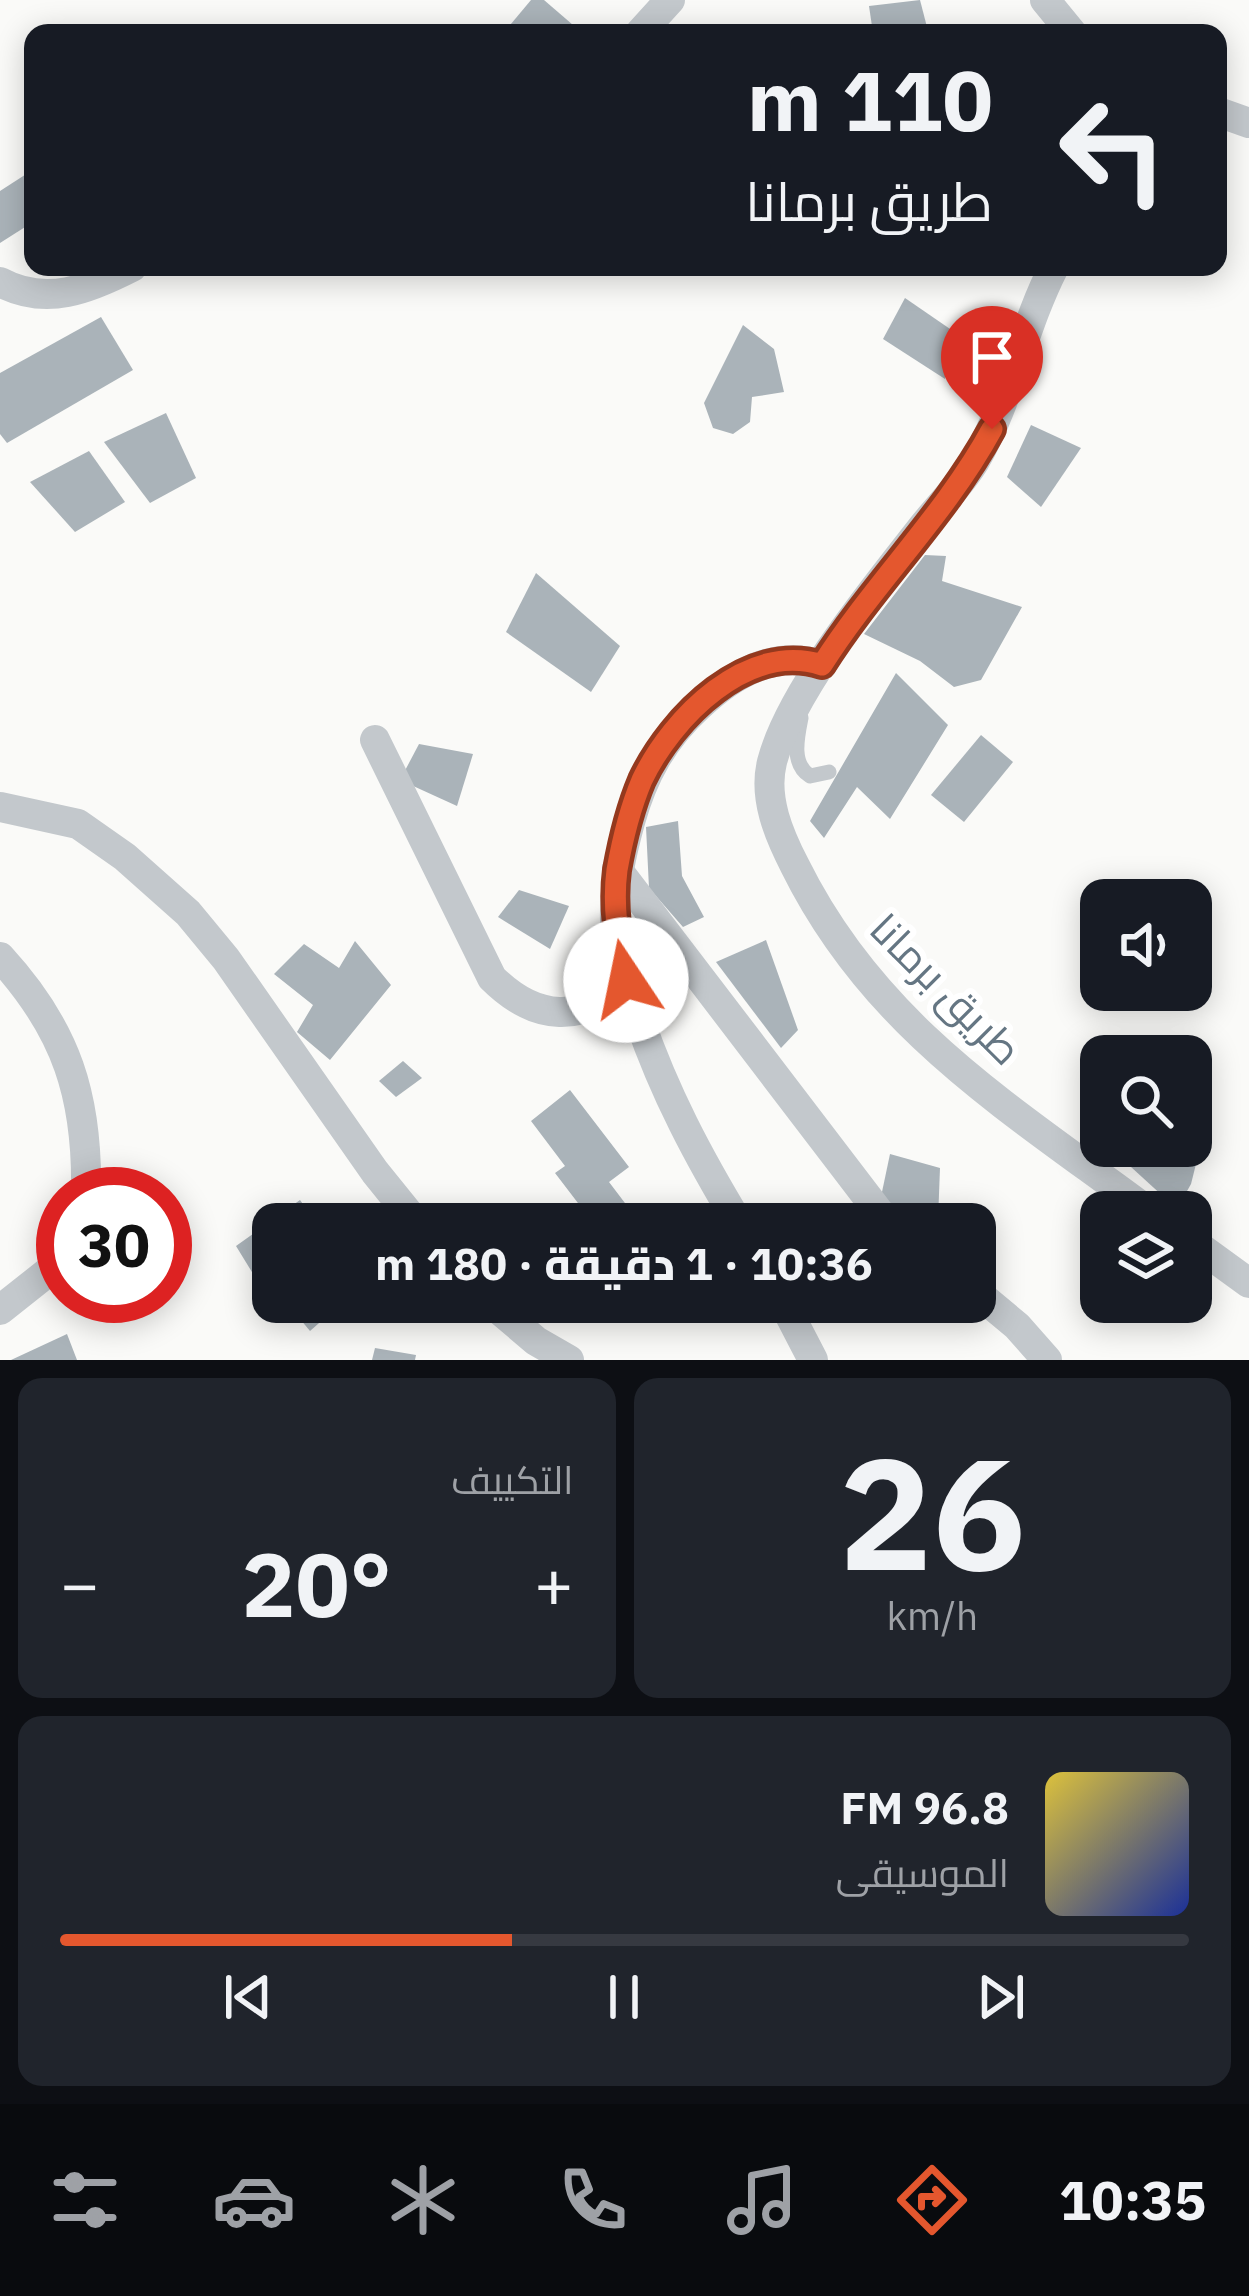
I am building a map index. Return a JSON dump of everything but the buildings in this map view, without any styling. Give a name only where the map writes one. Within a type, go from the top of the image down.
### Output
[{"type":"street","points":[[648,24],[670,0]]},
{"type":"street","points":[[1045,0],[1065,24]]},
{"type":"street","points":[[0,282],[43,296],[74,293],[112,276]]},
{"type":"street","name":"طريق برمانا","points":[[1051,276],[992,429],[974,463],[822,665],[778,746],[770,787],[785,847],[817,910],[866,981],[912,1028],[1013,1114],[1120,1191]]},
{"type":"street","points":[[728,1203],[668,1099],[626,980],[615,923],[617,869],[640,784],[677,727],[730,680],[762,665],[787,658],[822,665]]},
{"type":"street","points":[[375,740],[492,978],[507,993],[553,1012],[574,1012],[612,995],[626,980]]},
{"type":"street","points":[[0,807],[78,824],[125,857],[188,914],[236,972],[400,1203]]},
{"type":"street","points":[[617,869],[872,1203]]},
{"type":"street","points":[[0,958],[57,1036],[76,1082],[86,1167]]},
{"type":"street","points":[[1212,1256],[1249,1282]]},
{"type":"street","points":[[0,1310],[36,1281]]},
{"type":"street","points":[[996,1308],[1047,1360]]},
{"type":"street","points":[[515,1323],[569,1360]]},
{"type":"street","points":[[794,1323],[813,1360]]},
{"type":"lane","points":[[822,665],[803,712],[796,748],[806,774],[829,772]]},
{"type":"route","points":[[626,980],[615,923],[617,869],[640,784],[653,760],[677,727],[730,680],[787,658],[822,665],[974,463],[992,429]]}]
